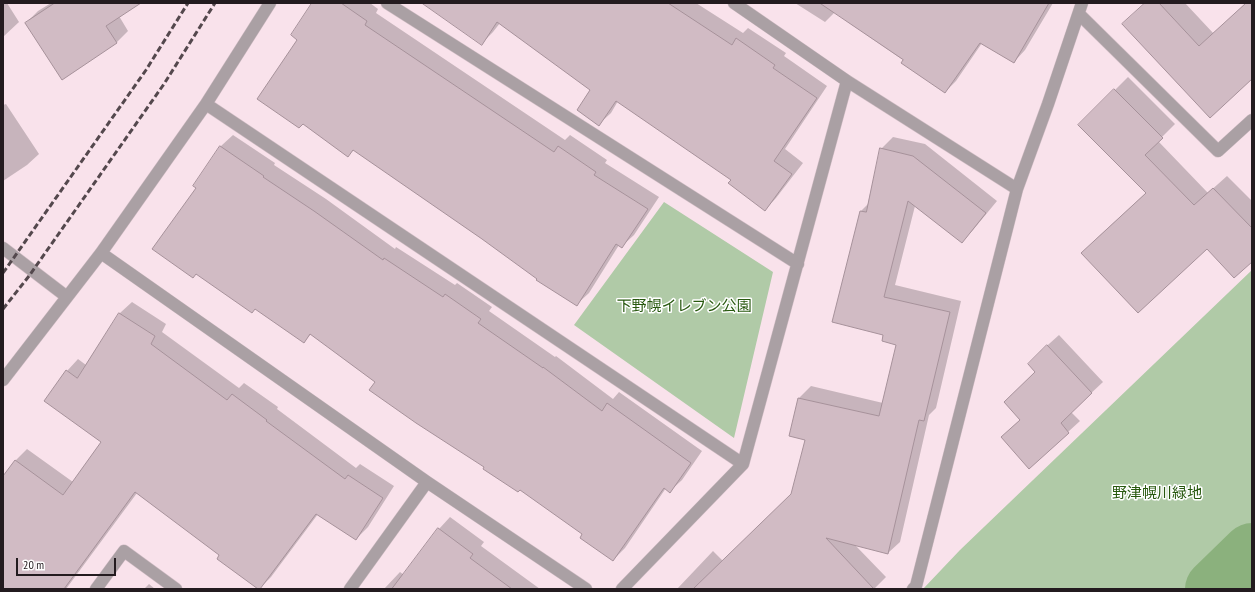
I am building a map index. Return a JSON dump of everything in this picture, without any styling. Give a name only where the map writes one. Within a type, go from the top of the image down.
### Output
[{"type":"street","points":[[3,380],[102,253],[206,104],[270,3]]},
{"type":"street","points":[[387,3],[798,264]]},
{"type":"street","points":[[734,3],[847,81],[1017,189]]},
{"type":"street","points":[[913,589],[916,586],[1017,189],[1081,9],[1218,151],[1252,120]]},
{"type":"street","points":[[622,589],[743,464],[847,81]]},
{"type":"street","points":[[206,104],[743,464]]},
{"type":"street","points":[[3,248],[67,298]]},
{"type":"street","points":[[102,253],[427,482],[586,589]]},
{"type":"street","points":[[350,589],[427,482]]},
{"type":"street","points":[[96,589],[124,551],[176,589]]},
{"type":"green space","name":"下野幌イレブン公園","points":[[664,202],[773,272],[734,438],[574,325]]},
{"type":"green space","name":"野津幌川緑地","points":[[1252,270],[1252,589],[923,589],[960,550]]},
{"type":"building","points":[[55,3],[141,3],[106,26],[117,43],[62,80],[25,23]]},
{"type":"building","points":[[312,3],[341,3],[367,21],[365,25],[554,152],[558,146],[596,172],[594,175],[648,209],[622,248],[616,244],[577,306],[536,280],[537,279],[482,239],[353,150],[348,157],[303,124],[299,128],[257,99],[297,40],[291,35]]},
{"type":"building","points":[[422,3],[668,3],[732,45],[736,38],[775,65],[773,68],[817,98],[774,161],[792,174],[765,211],[728,183],[731,180],[616,101],[599,126],[577,110],[590,90],[497,22],[482,45]]},
{"type":"building","points":[[820,3],[1049,3],[1014,63],[980,43],[945,93],[901,63],[903,60]]},
{"type":"building","points":[[1145,3],[1159,3],[1199,46],[1246,3],[1252,3],[1252,79],[1210,118],[1122,24]]},
{"type":"building","points":[[1114,89],[1163,138],[1145,155],[1194,205],[1213,188],[1252,228],[1252,262],[1234,278],[1207,249],[1138,313],[1081,253],[1146,193],[1078,125]]},
{"type":"building","points":[[220,146],[383,260],[384,258],[443,297],[445,294],[481,319],[478,323],[543,367],[602,411],[607,403],[691,463],[670,493],[664,488],[613,561],[580,538],[582,534],[520,490],[518,492],[483,469],[484,467],[416,423],[369,390],[375,382],[310,334],[304,343],[255,309],[252,313],[196,274],[193,278],[152,249],[196,188],[193,186]]},
{"type":"building","points":[[880,148],[913,156],[986,213],[962,243],[908,201],[884,297],[950,312],[924,421],[919,420],[888,554],[826,538],[874,589],[693,589],[791,494],[805,440],[789,436],[798,398],[879,416],[896,345],[882,341],[883,335],[832,322],[860,211],[866,212]]},
{"type":"building","points":[[119,313],[155,336],[151,344],[227,400],[232,394],[345,479],[348,475],[383,498],[356,540],[316,514],[260,589],[258,589],[217,559],[219,555],[135,492],[64,589],[3,589],[3,476],[15,460],[63,495],[101,442],[44,401],[66,370],[77,378]]},
{"type":"building","points":[[1047,345],[1092,393],[1061,423],[1069,433],[1029,469],[1001,437],[1020,420],[1004,402],[1035,372],[1028,364]]},
{"type":"building","points":[[438,528],[473,554],[470,558],[512,589],[392,589]]},
{"type":"waterway","points":[[1215,589],[1252,553]]},
{"type":"railway","points":[[3,273],[146,70],[188,3]]},
{"type":"railway","points":[[3,309],[29,276],[164,84],[215,3]]}]
